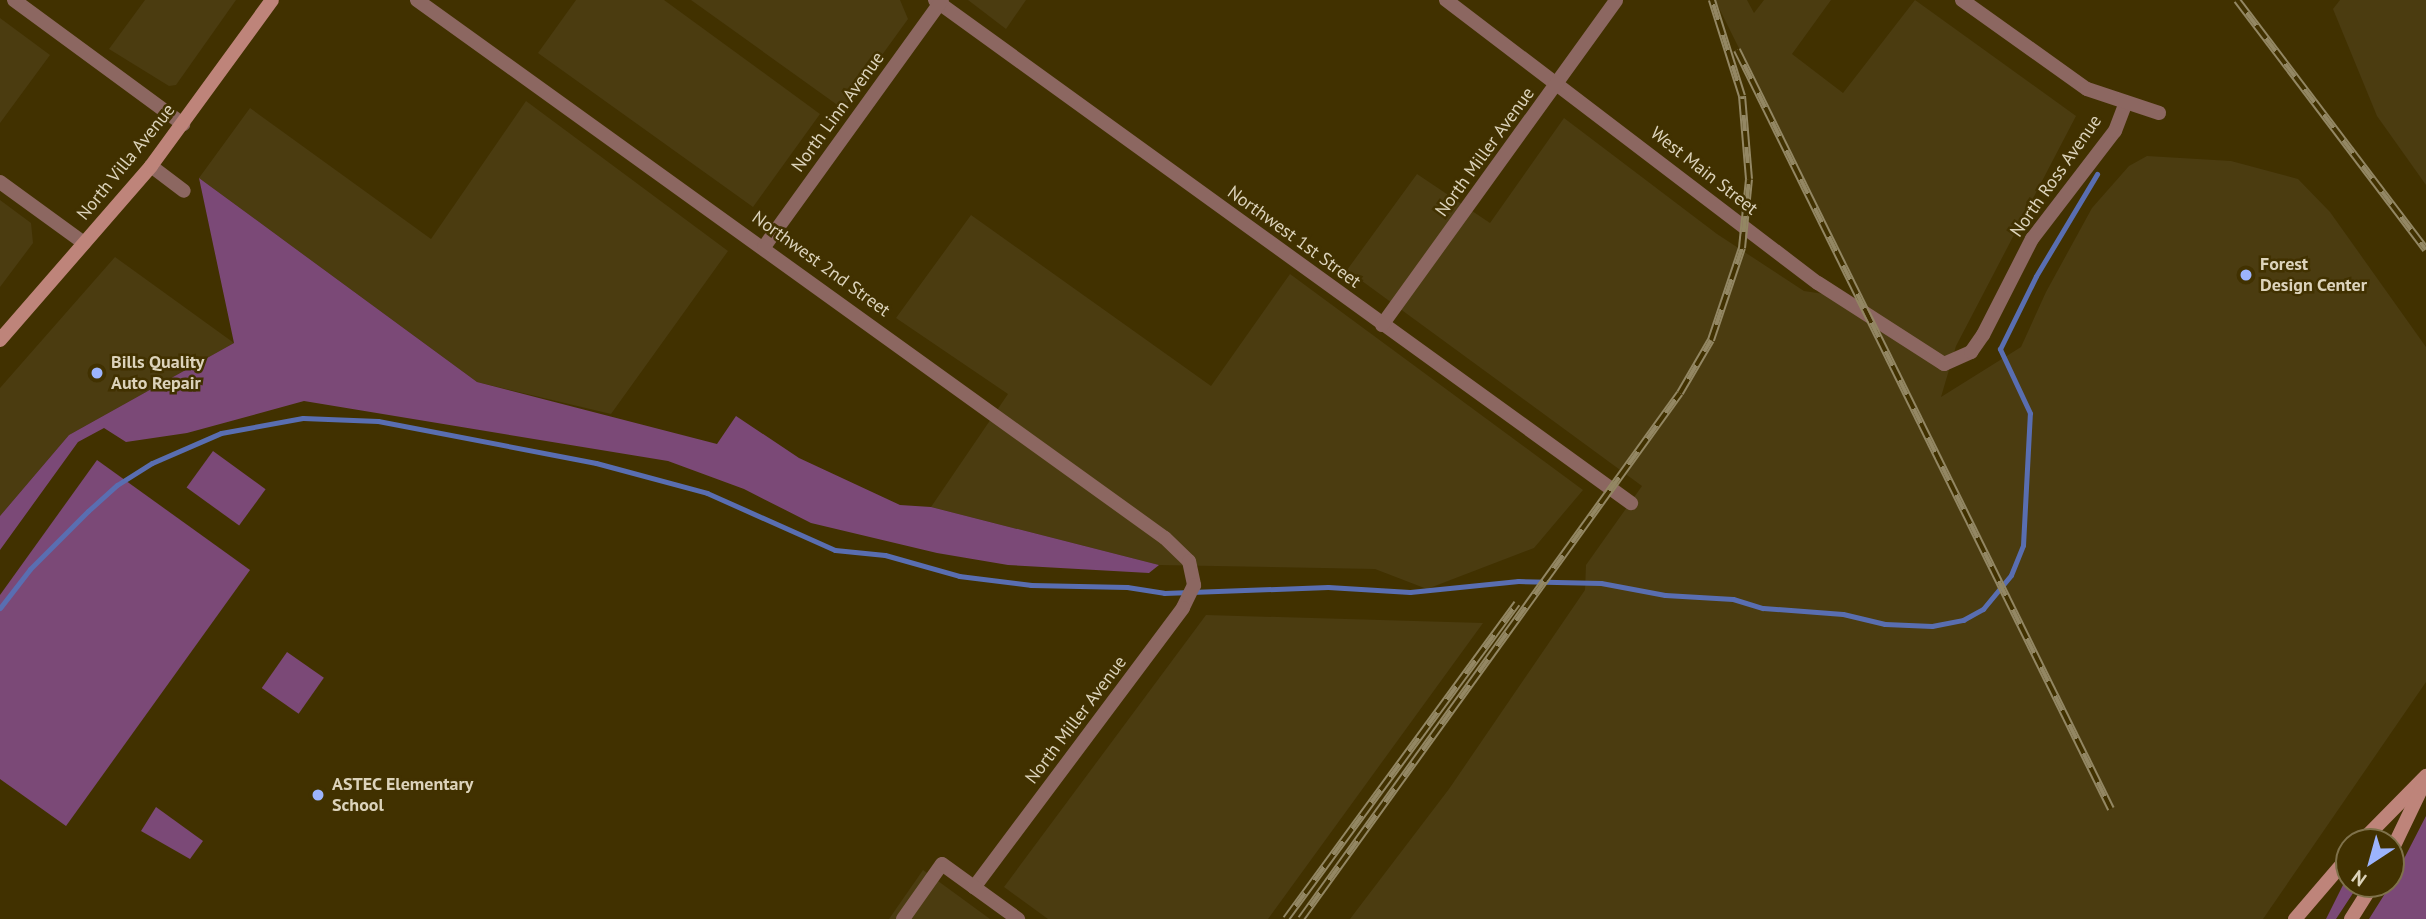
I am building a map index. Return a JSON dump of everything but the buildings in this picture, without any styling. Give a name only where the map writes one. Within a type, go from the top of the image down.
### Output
[{"type":"main road","name":"North Villa Avenue","points":[[0,340],[151,166],[272,0]]},
{"type":"main road","points":[[2375,828],[2426,777]]},
{"type":"main road","points":[[2402,828],[2426,777]]},
{"type":"main road","points":[[2295,919],[2335,872]]},
{"type":"main road","points":[[2351,919],[2364,898]]},
{"type":"street","points":[[14,0],[183,124]]},
{"type":"street","name":"Northwest 2nd Street","points":[[417,0],[1166,538],[1193,576]]},
{"type":"street","name":"West Main Street","points":[[1446,0],[1559,83],[1818,283],[1944,364]]},
{"type":"street","name":"North Miller Avenue","points":[[1382,325],[1559,83],[1616,0]]},
{"type":"street","points":[[1962,0],[2069,77],[2125,105],[2159,113]]},
{"type":"street","name":"North Linn Avenue","points":[[764,247],[939,1]]},
{"type":"street","name":"Northwest 1st Street","points":[[939,1],[1382,325],[1631,503]]},
{"type":"street","name":"North Ross Avenue","points":[[1944,364],[1971,352],[1983,335],[2032,239],[2115,131],[2125,105]]},
{"type":"street","points":[[151,166],[184,191]]},
{"type":"street","points":[[0,181],[84,243]]},
{"type":"street","name":"North Miller Avenue","points":[[974,887],[1183,608],[1193,576]]},
{"type":"street","points":[[903,919],[942,864],[1018,919]]},
{"type":"shaded area","points":[[145,0],[236,0],[176,85],[169,86],[109,49]]},
{"type":"shaded area","points":[[576,0],[664,0],[820,114],[753,207],[538,53]]},
{"type":"shaded area","points":[[691,0],[900,0],[908,19],[843,109]]},
{"type":"shaded area","points":[[968,0],[1026,0],[1006,29]]},
{"type":"shaded area","points":[[1715,0],[1747,0],[1754,13],[1764,0],[1831,0],[1792,54],[1843,93],[1915,0],[2076,116],[1956,346],[1941,397],[2021,347],[2046,292],[2092,208],[2129,166],[2147,156],[2231,161],[2298,179],[2330,212],[2426,347],[2426,682],[2263,919],[1350,919],[1449,789],[1585,590],[1586,565],[1642,486],[1347,270],[1417,174],[1490,223],[1564,118],[1717,234],[1804,291],[1864,300]]},
{"type":"shaded area","points":[[2340,0],[2426,0],[2426,185],[2377,116],[2333,9]]},
{"type":"shaded area","points":[[0,18],[50,55],[0,123]]},
{"type":"shaded area","points":[[526,101],[728,251],[611,414],[477,382],[199,178],[250,108],[431,239]]},
{"type":"shaded area","points":[[199,178],[477,382],[717,444],[736,416],[799,458],[900,505],[931,507],[1159,565],[1149,573],[1008,565],[937,553],[811,523],[744,489],[668,461],[304,401],[187,433],[126,442],[104,428],[78,442],[0,550],[0,516],[69,435],[234,343]]},
{"type":"shaded area","points":[[0,200],[31,223],[33,243],[0,287]]},
{"type":"shaded area","points":[[971,215],[1211,386],[1290,274],[1583,490],[1534,548],[1427,589],[1375,569],[1159,565],[931,507],[1008,394],[896,318]]},
{"type":"shaded area","name":"Bills Quality Auto Repair","points":[[115,257],[234,343],[69,435],[0,516],[0,388]]},
{"type":"shaded area","points":[[213,451],[266,489],[239,526],[187,487]]},
{"type":"shaded area","points":[[97,460],[250,570],[66,826],[0,779],[0,595]]},
{"type":"shaded area","points":[[1206,615],[1483,623],[1268,919],[1048,919],[1004,887]]},
{"type":"shaded area","points":[[287,652],[324,678],[299,714],[262,688]]},
{"type":"shaded area","points":[[156,807],[203,841],[190,859],[141,831]]},
{"type":"shaded area","points":[[2426,816],[2426,919],[2369,919],[2382,898],[2405,898],[2405,857]]},
{"type":"shaded area","points":[[923,870],[990,919],[889,919]]},
{"type":"shaded area","points":[[2336,898],[2350,898],[2336,919],[2326,919]]},
{"type":"waterway","points":[[0,608],[30,569],[88,511],[117,485],[152,463],[221,433],[303,418],[378,421],[596,463],[707,493],[835,550],[885,555],[959,576],[1031,585],[1127,587],[1164,593],[1328,587],[1410,592],[1518,581],[1601,583],[1665,595],[1733,599],[1763,608],[1843,614],[1885,624],[1932,626],[1963,620],[1983,609],[2011,575],[2023,545],[2030,413],[2000,349],[2036,276],[2097,174]]},
{"type":"railway","points":[[1301,919],[1680,393],[1711,340],[1742,248],[1749,179],[1742,96],[1712,0]]},
{"type":"railway","points":[[2237,0],[2426,250]]},
{"type":"railway","points":[[1737,50],[2111,809]]},
{"type":"railway","points":[[1286,919],[1517,603]]},
{"type":"place","name":"Forest Design Center","points":[[2246,275]]},
{"type":"place","name":"Bills Quality Auto Repair","points":[[97,373]]},
{"type":"place","name":"ASTEC Elementary School","points":[[318,795]]}]
